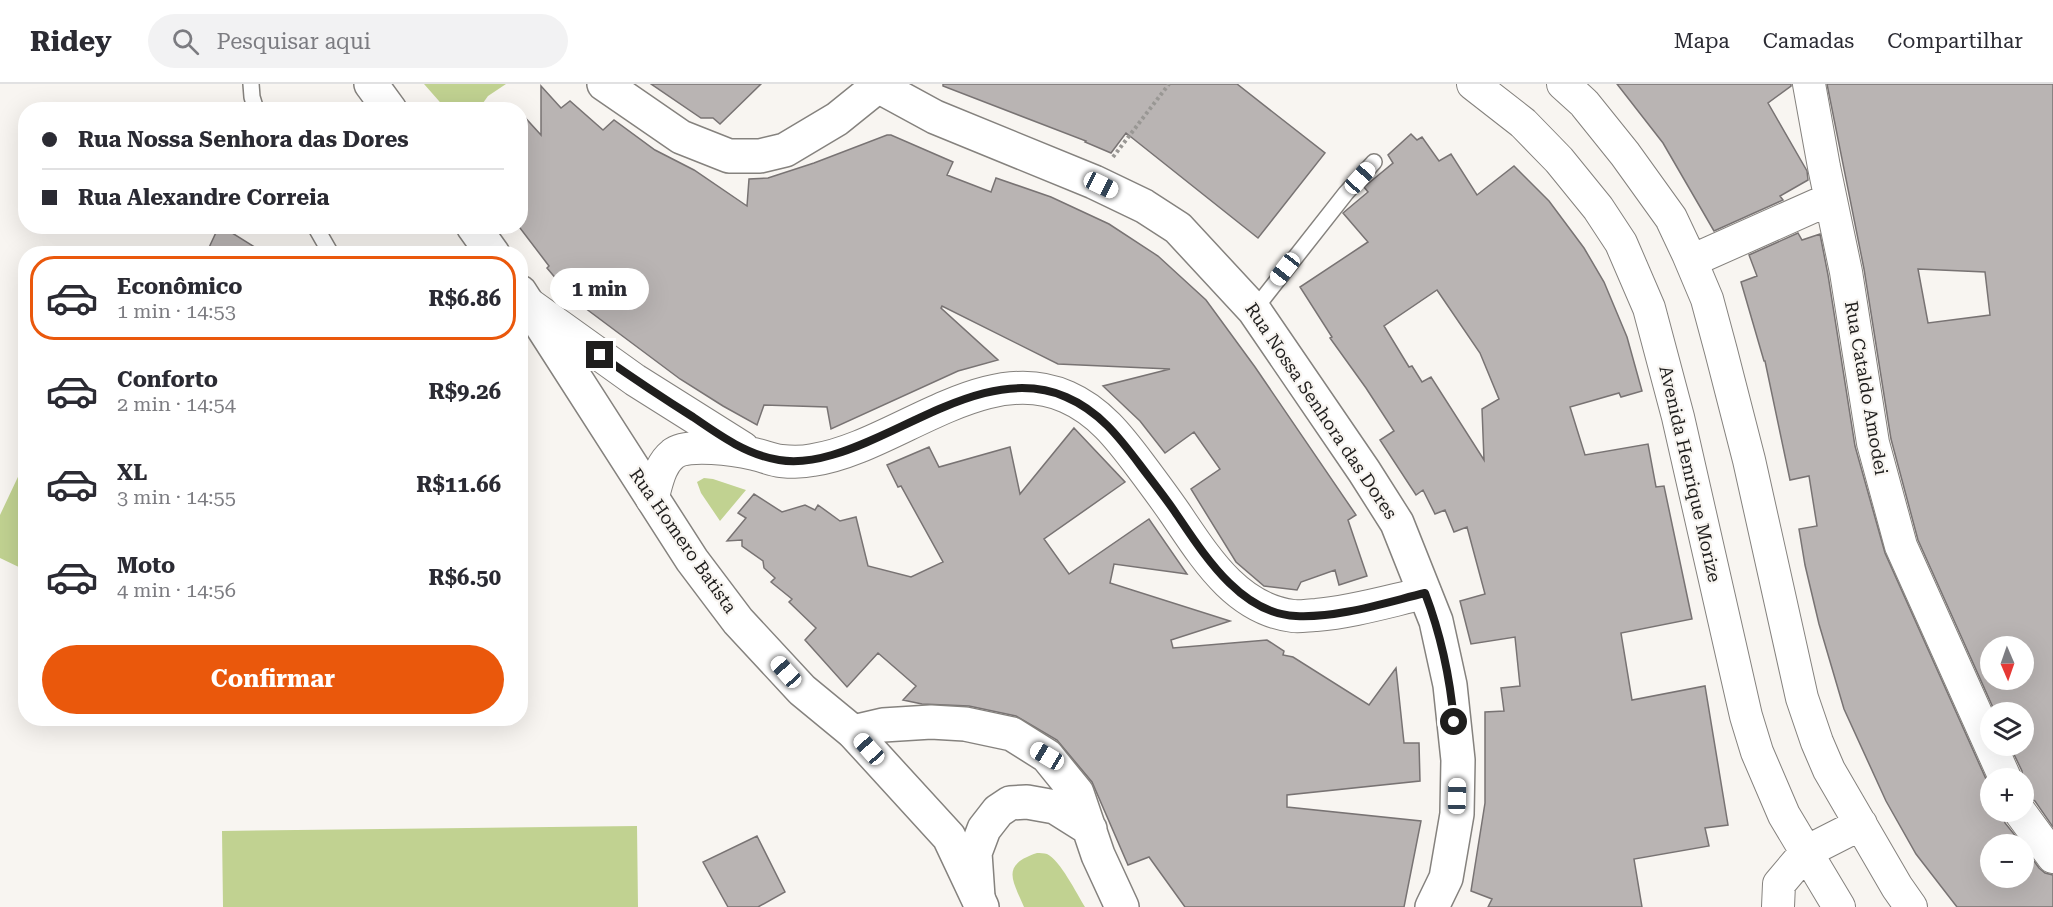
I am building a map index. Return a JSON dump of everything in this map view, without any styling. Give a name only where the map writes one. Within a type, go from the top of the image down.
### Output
[{"type":"street","points":[[371,84],[384,102]]},
{"type":"street","points":[[604,84],[681,137],[729,156],[760,156],[785,150],[837,119],[878,85]]},
{"type":"street","name":"Avenida Henrique Morize","points":[[1473,84],[1523,123],[1559,160],[1598,208],[1621,243],[1649,308],[1678,417],[1746,716],[1757,752],[1784,815],[1839,907]]},
{"type":"street","points":[[1563,84],[1584,103],[1671,218],[1691,261],[1707,299],[1727,373],[1749,460],[1802,698],[1829,770],[1911,907]]},
{"type":"street","name":"Rua Cataldo Amodei","points":[[1809,84],[1846,272],[1873,443],[1901,546],[2001,768]]},
{"type":"street","name":"Rua Nossa Senhora das Dores","points":[[878,85],[935,117],[1094,182],[1144,206],[1178,228],[1254,310],[1397,523],[1436,621],[1450,684],[1458,760],[1457,814],[1446,878],[1432,907]]},
{"type":"street","points":[[1691,261],[1830,199]]},
{"type":"street","points":[[528,300],[635,380],[752,453]]},
{"type":"street","name":"Rua Homero Batista","points":[[528,303],[692,560],[738,621],[802,690],[853,732],[949,837],[980,903]]},
{"type":"street","points":[[652,499],[661,468],[673,453],[689,447],[752,453],[780,461],[813,461],[854,449],[982,393],[1031,388],[1065,396],[1091,410],[1114,430],[1204,555],[1228,583],[1248,599],[1275,612],[1295,616],[1337,613],[1425,593]]},
{"type":"street","points":[[853,732],[883,725],[931,722],[965,724],[1012,734],[1047,756],[1077,793],[1098,855],[1122,907]]},
{"type":"street","points":[[980,903],[975,853],[984,829],[998,811],[1010,803],[1028,802],[1055,807],[1090,829]]},
{"type":"street","points":[[2027,822],[2053,857]]},
{"type":"street","points":[[1778,907],[1779,884],[1806,852],[1860,824]]},
{"type":"lane","points":[[251,84],[254,102]]},
{"type":"lane","points":[[1254,310],[1374,162]]},
{"type":"path","points":[[1094,182],[1169,84]]},
{"type":"green space","points":[[424,84],[506,84],[488,96],[484,102],[440,102]]},
{"type":"green space","points":[[18,477],[18,567],[0,558],[0,515]]},
{"type":"green space","points":[[704,478],[746,490],[720,521],[701,493],[697,482]]},
{"type":"green space","points":[[637,826],[638,907],[223,907],[222,831]]},
{"type":"green space","points":[[1037,853],[1052,857],[1085,907],[1024,907],[1012,874],[1018,863]]},
{"type":"building","points":[[651,84],[761,84],[720,124],[713,118],[701,118]]},
{"type":"building","points":[[943,84],[1237,84],[1325,153],[1258,238],[1126,133],[1111,153],[1086,141],[943,86]]},
{"type":"building","points":[[1617,84],[1791,84],[1768,103],[1807,171],[1808,180],[1780,196],[1783,200],[1714,231],[1663,143]]},
{"type":"building","points":[[1827,84],[2053,84],[2053,827],[2034,800],[2034,768],[2021,768],[2015,756],[2034,756],[2034,702],[1991,702],[1985,690],[2034,690],[2034,636],[1980,636],[1980,678],[1918,540],[1891,439],[1864,269]],"holes":[[[1918,269],[1985,272],[1990,315],[1928,323]]]},
{"type":"building","points":[[541,86],[561,108],[570,101],[603,130],[614,120],[655,150],[694,170],[747,206],[749,179],[768,178],[891,135],[953,162],[947,175],[991,192],[996,178],[1051,197],[1109,224],[1158,256],[1206,300],[1255,367],[1356,515],[1348,520],[1367,576],[1339,585],[1335,570],[1301,582],[1297,590],[1264,586],[1236,562],[1191,489],[1220,469],[1194,432],[1165,453],[1140,421],[1103,386],[1170,369],[1058,364],[942,306],[941,308],[998,360],[958,371],[831,429],[827,407],[764,405],[757,425],[680,379],[573,299],[547,268],[549,266],[525,234],[528,234],[528,121],[541,135]]},
{"type":"building","points":[[1411,134],[1417,140],[1422,137],[1439,161],[1451,154],[1477,195],[1514,166],[1549,201],[1584,248],[1604,282],[1627,337],[1642,391],[1621,397],[1619,393],[1570,407],[1585,455],[1648,444],[1656,487],[1664,486],[1692,619],[1621,633],[1632,700],[1705,686],[1728,825],[1705,828],[1709,846],[1634,859],[1642,907],[1488,907],[1492,899],[1471,891],[1485,803],[1485,712],[1504,711],[1501,688],[1520,686],[1515,637],[1471,644],[1460,601],[1485,594],[1467,527],[1454,532],[1445,510],[1435,514],[1423,490],[1416,495],[1380,440],[1394,431],[1330,338],[1332,337],[1300,287],[1368,242],[1343,213],[1368,192],[1364,187],[1393,163],[1388,155]],"holes":[[[1437,290],[1480,353],[1499,399],[1482,409],[1484,460],[1431,377],[1422,382],[1412,366],[1409,367],[1384,326]]]},
{"type":"building","points":[[1798,233],[1802,240],[1820,234],[1855,446],[1885,553],[1981,768],[1980,822],[2005,822],[2014,834],[1980,834],[1980,888],[2034,888],[2034,861],[2045,873],[2053,875],[2053,907],[1957,907],[1916,854],[1886,801],[1844,709],[1819,624],[1799,529],[1817,526],[1809,476],[1790,480],[1765,361],[1741,282],[1757,276],[1749,255]]},
{"type":"building","points":[[215,234],[234,234],[253,246],[210,246]]},
{"type":"building","points":[[1074,428],[1125,482],[1044,539],[1069,574],[1149,519],[1187,574],[1114,564],[1110,583],[1230,621],[1171,640],[1173,648],[1267,640],[1284,651],[1283,655],[1293,657],[1369,705],[1396,668],[1404,743],[1419,743],[1420,781],[1287,795],[1287,807],[1421,821],[1404,907],[1185,907],[1149,857],[1128,865],[1092,782],[1057,740],[1016,716],[969,706],[922,704],[903,700],[916,686],[878,653],[847,687],[805,640],[816,628],[789,602],[792,599],[771,582],[775,578],[764,568],[763,561],[742,546],[742,540],[727,541],[746,518],[738,513],[754,494],[782,512],[805,505],[815,510],[818,505],[840,521],[856,517],[868,566],[911,577],[943,562],[887,465],[929,447],[939,467],[1010,447],[1020,494]]},
{"type":"building","points":[[757,836],[785,892],[758,907],[728,907],[703,862]]},
{"type":"route","points":[[600,355],[713,431],[752,453],[780,461],[813,461],[854,449],[982,393],[1031,388],[1065,396],[1091,410],[1114,430],[1204,555],[1228,583],[1248,599],[1275,612],[1295,616],[1337,613],[1425,593],[1436,621],[1450,684],[1454,722]]}]
